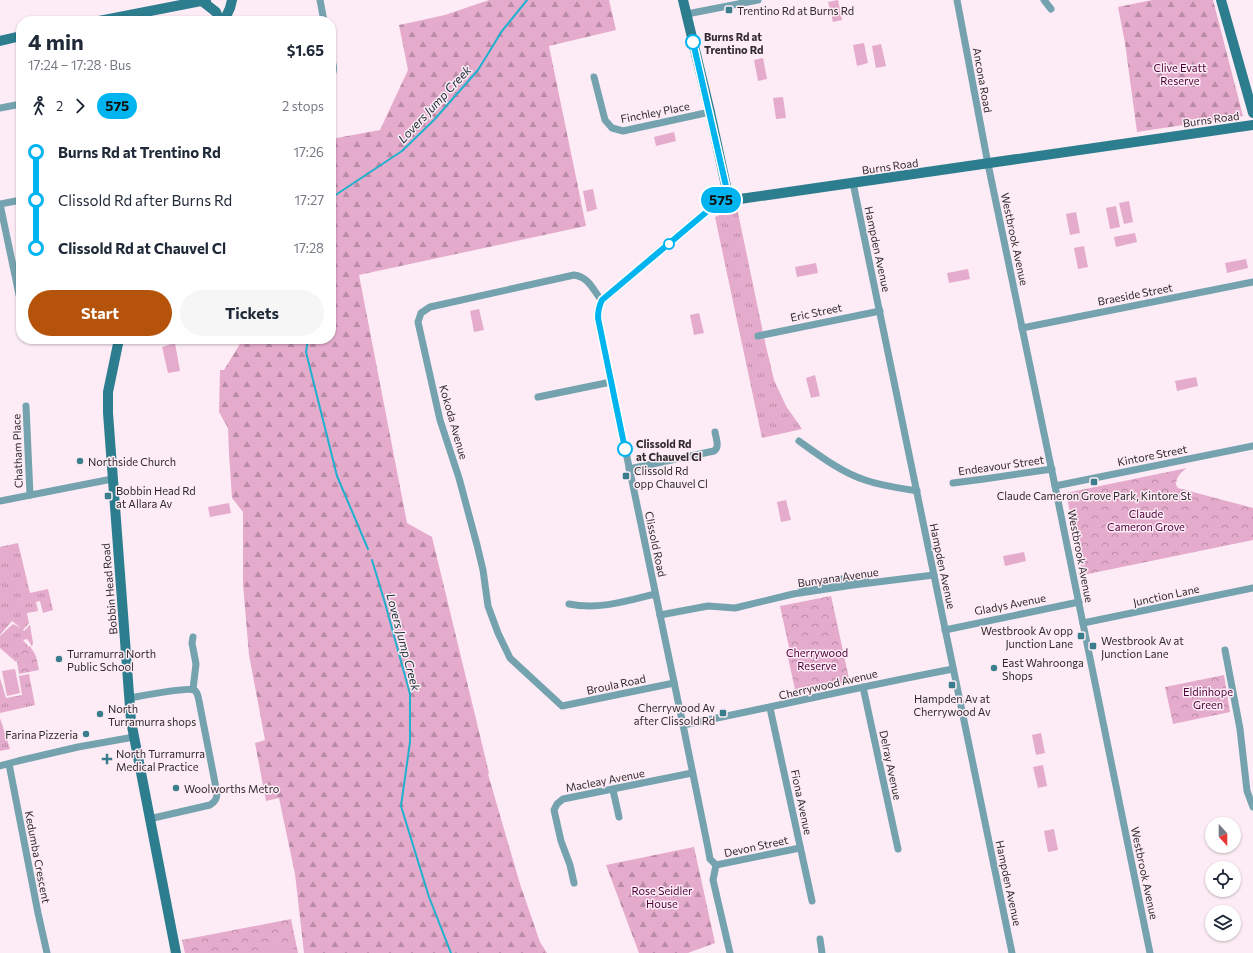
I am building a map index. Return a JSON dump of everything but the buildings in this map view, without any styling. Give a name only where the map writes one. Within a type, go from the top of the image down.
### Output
[{"type":"main road","points":[[125,16],[204,0],[216,12],[218,16]]},
{"type":"main road","points":[[226,16],[232,0]]},
{"type":"main road","points":[[683,0],[726,186],[729,193]]},
{"type":"main road","points":[[1221,0],[1253,113]]},
{"type":"main road","points":[[0,41],[16,37]]},
{"type":"main road","name":"Burns Road","points":[[729,193],[740,199],[1253,125]]},
{"type":"main road","name":"Bobbin Head Road","points":[[118,344],[108,392],[108,413],[131,721],[176,953]]},
{"type":"street","points":[[320,0],[323,16]]},
{"type":"street","points":[[687,14],[758,0]]},
{"type":"street","name":"Ancona Road","points":[[957,0],[988,164]]},
{"type":"street","points":[[1044,0],[1051,9]]},
{"type":"street","name":"Finchley Place","points":[[594,77],[604,120],[612,128],[617,130],[623,131],[710,112]]},
{"type":"street","points":[[0,108],[16,105]]},
{"type":"street","name":"Westbrook Avenue","points":[[988,164],[1052,469],[1150,953]]},
{"type":"street","name":"Hampden Avenue","points":[[853,183],[1012,953]]},
{"type":"street","points":[[602,300],[729,193]]},
{"type":"street","points":[[16,201],[0,204],[16,280]]},
{"type":"street","name":"Kokoda Avenue","points":[[562,706],[510,658],[492,620],[477,545],[440,420],[418,322],[421,313],[430,307],[574,275],[584,278],[591,284],[602,300]]},
{"type":"street","name":"Braeside Street","points":[[1022,328],[1253,282]]},
{"type":"street","name":"Clissold Road","points":[[602,300],[598,311],[598,318],[710,859],[716,865],[714,880],[730,953]]},
{"type":"street","name":"Eric Street","points":[[758,336],[880,311]]},
{"type":"street","points":[[538,397],[611,382]]},
{"type":"street","name":"Chatham Place","points":[[26,406],[30,495]]},
{"type":"street","points":[[629,469],[714,451],[717,446],[715,432]]},
{"type":"street","points":[[799,441],[822,458],[842,470],[865,480],[891,487],[917,491]]},
{"type":"street","name":"Kintore Street","points":[[1055,486],[1253,446]]},
{"type":"street","name":"Endeavour Street","points":[[953,483],[1052,469]]},
{"type":"street","points":[[0,501],[112,479]]},
{"type":"street","name":"Bunyana Avenue","points":[[660,615],[708,606],[735,608],[793,594],[812,586],[842,579],[887,581],[934,575]]},
{"type":"street","name":"Junction Lane","points":[[1083,623],[1253,588]]},
{"type":"street","points":[[569,604],[580,606],[607,605],[655,594]]},
{"type":"street","name":"Gladys Avenue","points":[[945,630],[1079,602]]},
{"type":"street","points":[[149,819],[206,807],[214,802],[217,797],[199,701],[196,691],[193,689],[196,664],[192,643],[193,637]]},
{"type":"street","points":[[1225,650],[1240,728],[1247,791],[1253,807]]},
{"type":"street","name":"Cherrywood Avenue","points":[[683,725],[770,708],[863,686],[953,669]]},
{"type":"street","name":"Broula Road","points":[[562,706],[674,683]]},
{"type":"street","name":"Delray Avenue","points":[[863,686],[898,849]]},
{"type":"street","points":[[130,698],[193,689]]},
{"type":"street","name":"Fiona Avenue","points":[[770,708],[812,901]]},
{"type":"street","points":[[0,766],[78,747],[134,737]]},
{"type":"street","name":"Kedumba Crescent","points":[[9,764],[47,953]]},
{"type":"street","name":"Macleay Avenue","points":[[574,883],[570,865],[561,841],[554,810],[557,804],[563,799],[692,773]]},
{"type":"street","points":[[612,790],[619,817]]},
{"type":"street","name":"Devon Street","points":[[716,865],[800,848]]},
{"type":"street","points":[[820,939],[822,953]]},
{"type":"green space","points":[[489,0],[609,0],[616,30],[549,46],[586,226],[359,275],[407,523],[432,537],[489,773],[488,774],[520,884],[540,942],[547,953],[304,953],[295,874],[279,798],[266,801],[255,743],[265,740],[249,655],[243,584],[243,512],[232,498],[228,428],[219,412],[220,370],[224,370],[240,344],[336,344],[336,138],[380,130],[408,70],[399,25],[445,15]]},
{"type":"green space","points":[[838,0],[842,20],[833,22],[828,2]]},
{"type":"green space","name":"Clive Evatt Reserve","points":[[1152,0],[1213,0],[1243,116],[1137,132],[1125,43],[1118,7]]},
{"type":"green space","points":[[864,43],[868,63],[857,66],[853,45]]},
{"type":"green space","points":[[881,44],[886,66],[876,68],[872,46]]},
{"type":"green space","points":[[763,58],[767,79],[758,81],[754,60]]},
{"type":"green space","points":[[783,97],[786,118],[776,119],[773,98]]},
{"type":"green space","points":[[674,132],[676,141],[656,146],[654,137]]},
{"type":"green space","points":[[593,189],[597,209],[587,212],[583,191]]},
{"type":"green space","points":[[1129,201],[1133,222],[1124,224],[1119,203]]},
{"type":"green space","points":[[1116,206],[1120,227],[1110,229],[1106,208]]},
{"type":"green space","points":[[737,208],[774,380],[786,406],[802,429],[762,438],[715,217]]},
{"type":"green space","points":[[1076,212],[1080,233],[1070,235],[1066,214]]},
{"type":"green space","points":[[1135,233],[1137,242],[1116,247],[1114,237]]},
{"type":"green space","points":[[1084,246],[1088,267],[1078,269],[1074,248]]},
{"type":"green space","points":[[1246,259],[1248,268],[1227,273],[1225,263]]},
{"type":"green space","points":[[816,263],[818,273],[797,277],[795,267]]},
{"type":"green space","points":[[968,269],[970,279],[949,283],[947,273]]},
{"type":"green space","points":[[479,309],[484,330],[474,332],[470,311]]},
{"type":"green space","points":[[699,313],[704,333],[694,335],[690,315]]},
{"type":"green space","points":[[175,344],[180,371],[168,373],[162,347]]},
{"type":"green space","points":[[815,375],[820,396],[811,398],[806,378]]},
{"type":"green space","points":[[1196,377],[1198,386],[1177,391],[1175,381]]},
{"type":"green space","name":"Claude Cameron Grove","points":[[1187,468],[1178,477],[1176,485],[1178,488],[1253,508],[1253,540],[1083,575],[1066,493]]},
{"type":"green space","points":[[786,500],[791,520],[781,522],[777,502]]},
{"type":"green space","points":[[229,503],[231,513],[210,517],[208,507]]},
{"type":"green space","points":[[18,543],[30,593],[48,589],[53,610],[43,613],[40,601],[36,602],[38,611],[27,613],[29,623],[23,630],[24,631],[30,625],[33,643],[32,646],[27,639],[23,640],[28,646],[16,662],[0,648],[0,636],[13,624],[21,628],[12,621],[0,635],[0,547]]},
{"type":"green space","points":[[1024,552],[1026,561],[1005,566],[1003,556]]},
{"type":"green space","name":"Cherrywood Reserve","points":[[831,596],[850,683],[796,694],[787,653],[790,652],[780,606]]},
{"type":"green space","points":[[30,646],[36,656],[39,670],[19,674],[17,662],[22,648]]},
{"type":"green space","points":[[15,669],[20,693],[7,696],[2,671]]},
{"type":"green space","points":[[29,674],[35,705],[0,713],[0,678],[6,698],[22,695],[19,676]]},
{"type":"green space","name":"Eldinhope Green","points":[[1224,675],[1230,712],[1173,724],[1165,687]]},
{"type":"green space","points":[[0,718],[10,749],[0,751]]},
{"type":"green space","points":[[1041,733],[1045,753],[1036,755],[1032,735]]},
{"type":"green space","points":[[1043,765],[1047,786],[1038,788],[1033,767]]},
{"type":"green space","points":[[1054,829],[1058,850],[1048,852],[1044,831]]},
{"type":"green space","name":"Rose Seidler House","points":[[694,847],[715,943],[688,953],[639,953],[606,865]]},
{"type":"green space","points":[[291,919],[298,953],[185,953],[182,940]]},
{"type":"green space","points":[[291,943],[294,953],[247,953]]},
{"type":"waterway","name":"Lovers Jump Creek","points":[[336,195],[402,151],[434,120],[478,70],[502,31],[527,0]]},
{"type":"waterway","name":"Lovers Jump Creek","points":[[307,344],[306,352],[337,476],[368,549]]},
{"type":"waterway","name":"Lovers Jump Creek","points":[[372,560],[410,694],[410,742],[401,806],[429,897],[451,953]]},
{"type":"bus line","name":"575","points":[[625,449],[598,318],[598,311],[602,300],[729,193],[726,186],[693,42]]},
{"type":"place","name":"Trentino Rd at Burns Rd","points":[[729,10]]},
{"type":"place","name":"Burns Rd at Trentino Rd","points":[[693,42]]},
{"type":"place","name":"Clissold Rd at Chauvel Cl","points":[[625,449]]},
{"type":"place","name":"Northside Church","points":[[80,461]]},
{"type":"place","name":"Clissold Rd opp Chauvel Cl","points":[[626,476]]},
{"type":"place","name":"Claude Cameron Grove Park, Kintore St","points":[[1094,482]]},
{"type":"place","name":"Bobbin Head Rd at Allara Av","points":[[108,496]]},
{"type":"place","name":"Westbrook Av opp Junction Lane","points":[[1081,636]]},
{"type":"place","name":"Westbrook Av at Junction Lane","points":[[1093,646]]},
{"type":"place","name":"Turramurra North Public School","points":[[59,659]]},
{"type":"place","name":"East Wahroonga Shops","points":[[994,668]]},
{"type":"place","name":"Hampden Av at Cherrywood Av","points":[[952,685]]},
{"type":"place","name":"Cherrywood Av after Clissold Rd","points":[[723,713]]},
{"type":"place","name":"North Turramurra shops","points":[[100,714]]},
{"type":"place","name":"Farina Pizzeria","points":[[86,734]]},
{"type":"place","name":"North Turramurra Medical Practice","points":[[107,759]]},
{"type":"place","name":"Woolworths Metro","points":[[176,788]]}]
